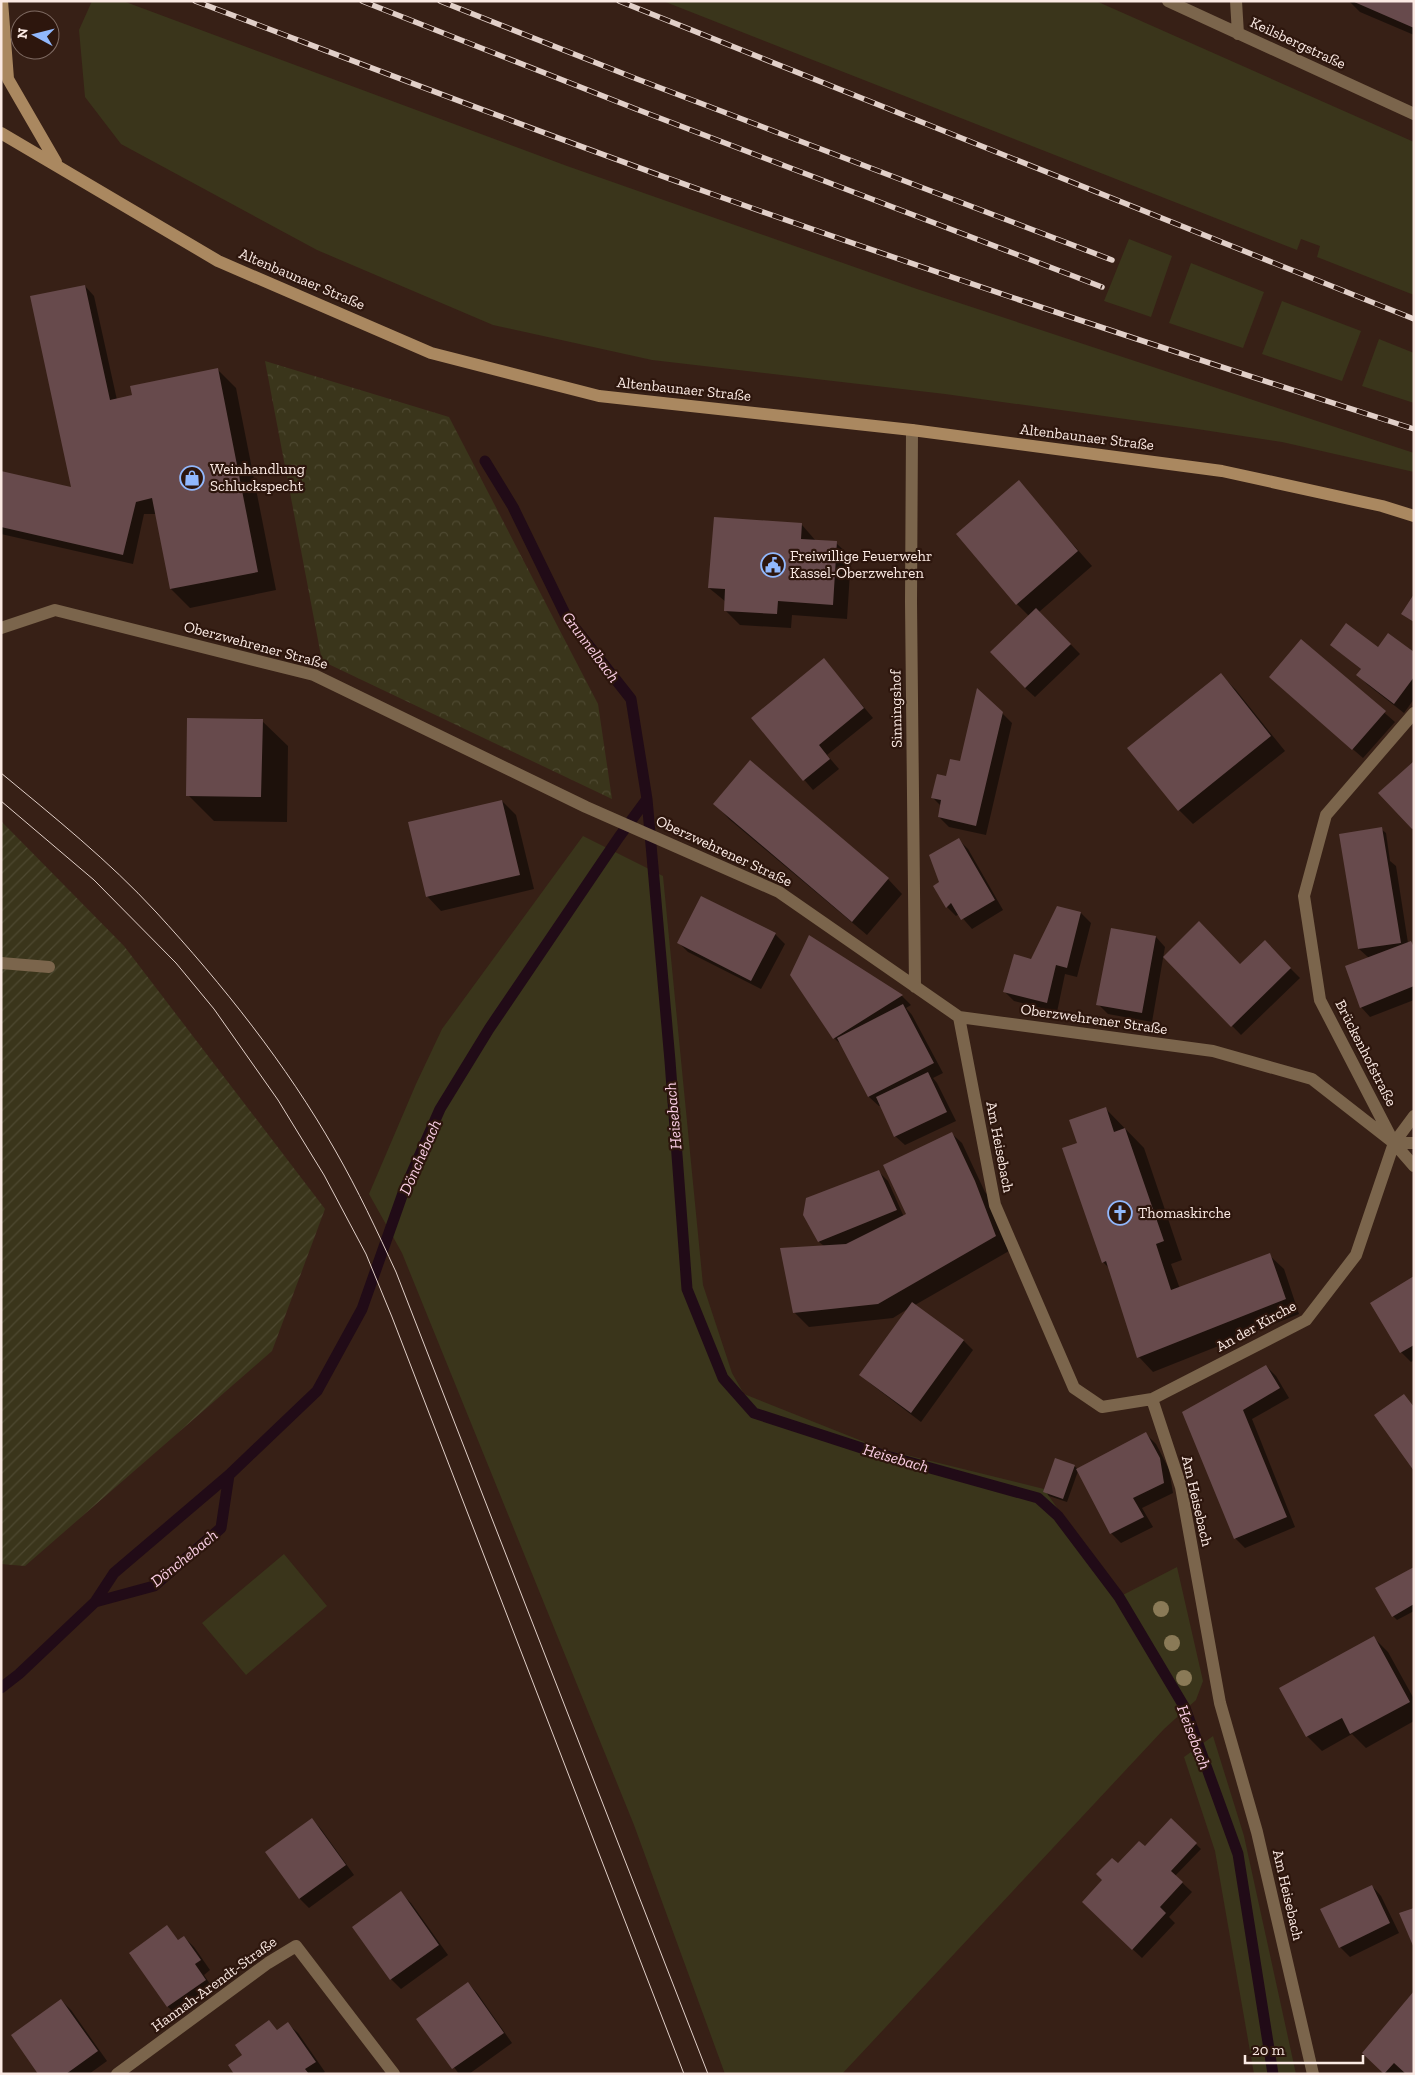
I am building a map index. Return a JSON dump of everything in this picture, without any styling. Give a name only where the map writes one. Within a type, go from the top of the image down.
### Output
[{"type":"main road","points":[[2,1],[8,79],[57,165]]},
{"type":"main road","name":"Altenbaunaer Straße","points":[[1,133],[218,261],[431,353],[599,396],[912,430],[1222,471],[1382,506],[1414,516]]},
{"type":"street","name":"Keilsbergstraße","points":[[1168,1],[1414,114]]},
{"type":"street","points":[[1236,1],[1238,34]]},
{"type":"street","name":"Sinningshof","points":[[912,430],[911,612],[915,987]]},
{"type":"street","name":"Oberzwehrener Straße","points":[[1,628],[55,610],[314,675],[586,806],[779,892],[958,1017],[1213,1051],[1312,1079],[1394,1143]]},
{"type":"street","name":"Brückenhofstraße","points":[[1414,713],[1326,815],[1304,896],[1320,1000],[1394,1143],[1414,1166]]},
{"type":"street","points":[[1,963],[50,967]]},
{"type":"street","name":"Am Heisebach","points":[[958,1017],[995,1205],[1074,1388],[1102,1407],[1152,1399],[1181,1487],[1220,1703],[1256,1832],[1313,2074]]},
{"type":"street","name":"An der Kirche","points":[[1152,1399],[1306,1320],[1356,1255],[1394,1143],[1414,1116]]},
{"type":"street","points":[[1394,1143],[1414,1143]]},
{"type":"street","name":"Hannah-Arendt-Straße","points":[[117,2074],[268,1963],[296,1946],[394,2074]]},
{"type":"green space","points":[[92,1],[123,1],[567,166],[917,289],[1414,453],[1414,472],[1282,442],[1197,429],[945,394],[652,360],[493,325],[317,250],[121,144],[85,97],[79,30]]},
{"type":"green space","points":[[663,1],[1096,1],[1414,142],[1414,295],[1317,257],[1320,246],[1301,239],[1297,250]]},
{"type":"green space","points":[[1129,239],[1172,256],[1151,317],[1104,301]]},
{"type":"green space","points":[[1191,263],[1264,292],[1243,348],[1169,323]]},
{"type":"green space","points":[[1282,301],[1361,331],[1342,381],[1262,354]]},
{"type":"green space","points":[[1379,339],[1414,353],[1414,403],[1362,386]]},
{"type":"green space","points":[[265,361],[449,417],[598,704],[612,799],[322,661]]},
{"type":"green space","points":[[1,821],[124,946],[325,1209],[272,1351],[25,1566],[1,1564]]},
{"type":"green space","points":[[583,836],[663,876],[703,1285],[732,1373],[744,1394],[882,1449],[1044,1489],[1119,1597],[1177,1567],[1203,1681],[1196,1700],[1164,1729],[842,2074],[725,2074],[634,1825],[402,1253],[369,1194],[416,1084],[442,1029]]},
{"type":"green space","points":[[284,1554],[327,1606],[246,1675],[202,1623]]},
{"type":"green space","points":[[1213,1736],[1244,1836],[1296,2074],[1254,2074],[1215,1851],[1184,1757]]},
{"type":"building","points":[[1352,1],[1414,1],[1414,28]]},
{"type":"building","points":[[85,285],[110,400],[132,395],[130,386],[218,368],[258,572],[170,589],[152,498],[136,502],[123,555],[1,527],[1,471],[71,487],[30,296]]},
{"type":"building","points":[[1019,480],[1078,551],[1016,605],[956,534]]},
{"type":"building","name":"Freiwillige Feuerwehr Kassel-Oberzwehren","points":[[714,517],[802,523],[801,539],[837,541],[833,605],[778,601],[777,614],[724,611],[725,589],[708,588]]},
{"type":"building","points":[[1414,594],[1414,622],[1401,614]]},
{"type":"building","points":[[1036,608],[1071,644],[1025,688],[990,652]]},
{"type":"building","points":[[1346,623],[1378,647],[1388,633],[1414,652],[1414,677],[1394,704],[1356,675],[1361,669],[1330,645]]},
{"type":"building","points":[[1301,639],[1386,711],[1352,750],[1269,677]]},
{"type":"building","points":[[824,658],[864,708],[819,745],[830,759],[803,781],[751,718]]},
{"type":"building","points":[[1221,673],[1271,736],[1178,811],[1127,748]]},
{"type":"building","points":[[977,688],[1003,712],[976,826],[938,817],[941,800],[931,798],[937,774],[946,776],[950,759],[960,761]]},
{"type":"building","points":[[187,718],[263,719],[261,797],[186,796]]},
{"type":"building","points":[[750,760],[889,878],[852,922],[713,804]]},
{"type":"building","points":[[1414,761],[1414,828],[1412,829],[1378,793]]},
{"type":"building","points":[[502,800],[520,875],[426,897],[408,822]]},
{"type":"building","points":[[1382,827],[1401,943],[1358,949],[1339,834]]},
{"type":"building","points":[[959,838],[995,900],[961,920],[951,903],[946,908],[933,886],[939,882],[929,855]]},
{"type":"building","points":[[701,896],[776,933],[751,981],[677,943]]},
{"type":"building","points":[[1057,906],[1081,912],[1067,968],[1056,965],[1047,1003],[1003,992],[1014,954],[1031,959]]},
{"type":"building","points":[[1199,921],[1240,964],[1265,940],[1291,968],[1231,1027],[1163,957]]},
{"type":"building","points":[[1111,928],[1156,936],[1142,1013],[1096,1005]]},
{"type":"building","points":[[809,935],[903,995],[833,1039],[790,975]]},
{"type":"building","points":[[1411,941],[1414,947],[1414,986],[1360,1008],[1345,966]]},
{"type":"building","points":[[903,1004],[934,1063],[868,1097],[837,1038]]},
{"type":"building","points":[[928,1072],[947,1112],[894,1137],[876,1097]]},
{"type":"building","points":[[1106,1107],[1114,1132],[1125,1128],[1164,1241],[1156,1244],[1171,1290],[1270,1253],[1286,1299],[1137,1358],[1106,1261],[1102,1263],[1062,1148],[1077,1143],[1069,1120]]},
{"type":"building","points":[[952,1132],[975,1181],[996,1236],[878,1304],[793,1313],[780,1248],[846,1244],[906,1214],[883,1165]]},
{"type":"building","points":[[879,1170],[897,1210],[818,1242],[803,1215],[806,1198]]},
{"type":"building","points":[[1414,1276],[1414,1345],[1400,1353],[1370,1303]]},
{"type":"building","points":[[912,1302],[964,1340],[911,1413],[859,1375]]},
{"type":"building","points":[[1266,1365],[1280,1388],[1243,1410],[1287,1517],[1234,1539],[1182,1412]]},
{"type":"building","points":[[1404,1394],[1414,1407],[1414,1471],[1374,1415]]},
{"type":"building","points":[[1146,1432],[1160,1458],[1164,1483],[1133,1498],[1144,1517],[1110,1534],[1076,1469]]},
{"type":"building","points":[[1055,1458],[1075,1465],[1063,1499],[1043,1492]]},
{"type":"building","points":[[1414,1567],[1414,1604],[1392,1617],[1375,1588]]},
{"type":"building","points":[[1374,1636],[1410,1702],[1350,1734],[1342,1718],[1306,1737],[1279,1688]]},
{"type":"building","points":[[312,1818],[346,1865],[299,1899],[265,1852]]},
{"type":"building","points":[[1171,1818],[1197,1843],[1171,1871],[1183,1882],[1160,1907],[1166,1913],[1132,1950],[1082,1902],[1102,1880],[1096,1874],[1112,1858],[1118,1863],[1139,1841],[1145,1846]]},
{"type":"building","points":[[1372,1885],[1390,1923],[1339,1948],[1320,1909]]},
{"type":"building","points":[[401,1891],[439,1945],[390,1980],[352,1927]]},
{"type":"building","points":[[1414,1908],[1414,1948],[1399,1913]]},
{"type":"building","points":[[167,1925],[178,1940],[184,1936],[201,1960],[195,1964],[206,1980],[167,2007],[129,1953]]},
{"type":"building","points":[[468,1982],[504,2033],[452,2069],[416,2019]]},
{"type":"building","points":[[1414,1991],[1414,2074],[1406,2074],[1394,2063],[1384,2074],[1362,2053]]},
{"type":"building","points":[[61,1999],[98,2051],[66,2074],[38,2074],[11,2035]]},
{"type":"building","points":[[269,2020],[277,2030],[288,2022],[316,2062],[305,2069],[309,2074],[234,2074],[228,2065],[242,2055],[235,2045]]},
{"type":"waterway","name":"Heisebach","points":[[485,461],[513,507],[567,618],[631,699],[647,799],[670,1061],[687,1289],[723,1378],[754,1413],[880,1454],[1038,1498],[1058,1516],[1119,1597],[1185,1708],[1238,1854],[1273,2074]]},
{"type":"waterway","name":"Dönchebach","points":[[1,1688],[19,1674],[95,1602],[114,1573],[229,1475],[317,1391],[362,1309],[403,1193],[440,1109],[489,1029],[619,837],[647,799]]},
{"type":"waterway","name":"Dönchebach","points":[[95,1602],[154,1586],[221,1528],[229,1475]]},
{"type":"tram line","points":[[1,773],[100,857],[138,893],[181,940],[229,997],[274,1056],[316,1118],[343,1165],[396,1272],[708,2074]]},
{"type":"tram line","points":[[1,801],[94,880],[176,963],[214,1009],[278,1100],[324,1175],[366,1254],[392,1317],[684,2074]]},
{"type":"railway","points":[[195,1],[517,123],[712,194],[1062,314],[1414,429]]},
{"type":"railway","points":[[362,1],[636,109],[1102,287]]},
{"type":"railway","points":[[440,1],[637,79],[1112,260]]},
{"type":"railway","points":[[619,1],[1414,319]]},
{"type":"place","name":"Weinhandlung Schluckspecht","points":[[192,478]]},
{"type":"place","name":"Freiwillige Feuerwehr Kassel-Oberzwehren","points":[[773,565]]},
{"type":"place","name":"Thomaskirche","points":[[1120,1213]]},
{"type":"water label","name":"Grunnelbach","points":[[591,647]]}]
